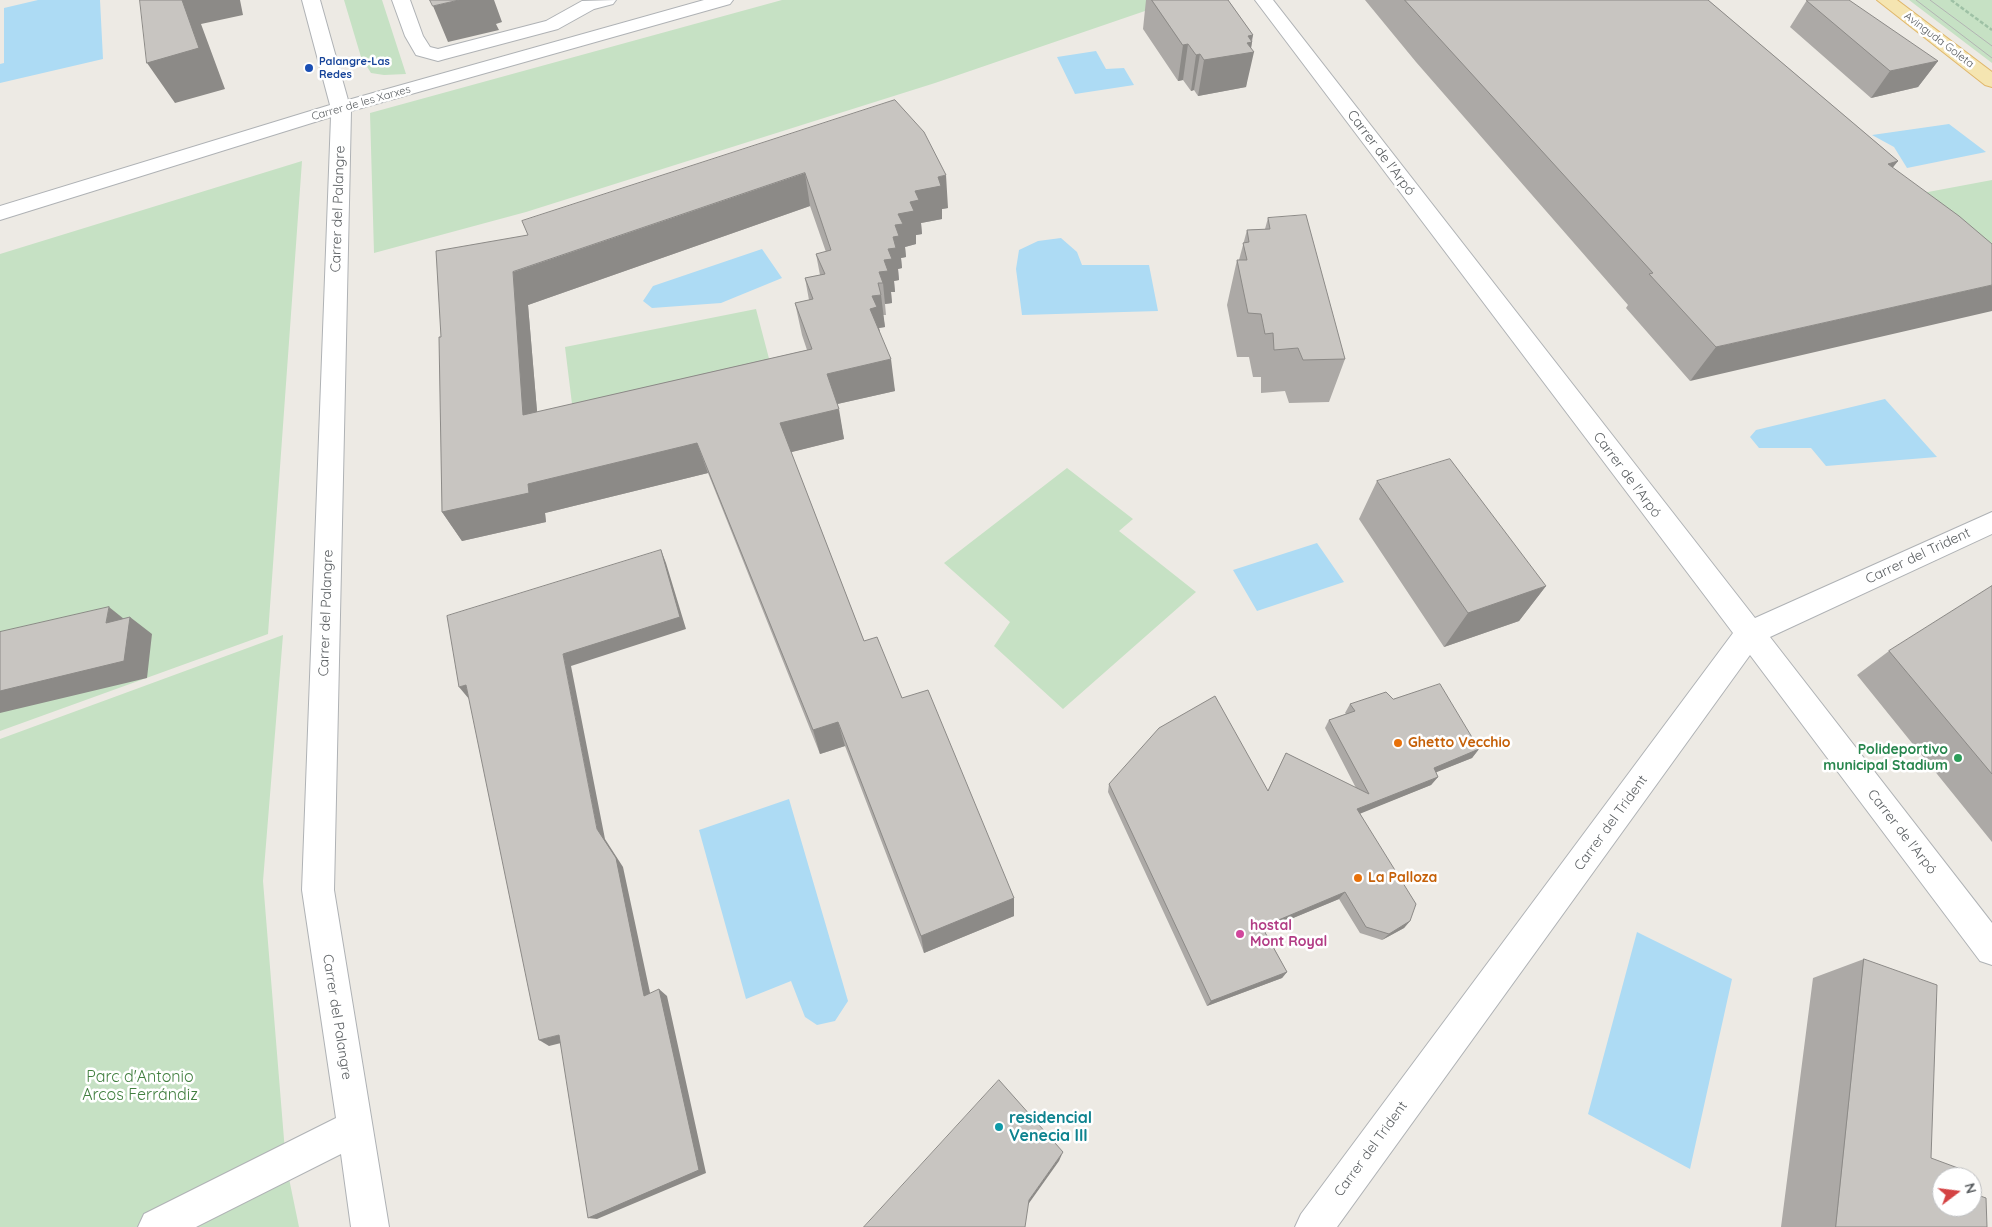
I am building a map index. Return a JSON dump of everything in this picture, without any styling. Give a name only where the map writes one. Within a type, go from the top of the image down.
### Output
[{"type":"main road","name":"Avinguda Goleta","points":[[1886,0],[1992,81]]},
{"type":"street","name":"Carrer del Palangre","points":[[310,0],[341,108],[318,890],[370,1227]]},
{"type":"street","points":[[401,0],[414,36],[423,51],[438,55],[552,25],[588,5],[607,0]]},
{"type":"street","name":"Carrer de les Xarxes","points":[[0,213],[341,108],[724,0]]},
{"type":"street","name":"Carrer de l'Arpó","points":[[1264,0],[1992,949]]},
{"type":"street","name":"Carrer del Trident","points":[[1314,1227],[1749,634],[1992,522]]},
{"type":"street","points":[[157,1227],[354,1128]]},
{"type":"path","points":[[1951,0],[1992,30]]},
{"type":"green space","points":[[344,0],[382,0],[406,74],[384,75],[371,73],[361,57]]},
{"type":"green space","points":[[782,0],[1177,0],[935,83],[526,212],[374,253],[370,113]]},
{"type":"green space","points":[[1909,0],[1992,0],[1992,63]]},
{"type":"green space","points":[[302,161],[268,634],[0,731],[0,254]]},
{"type":"green space","points":[[1992,180],[1992,247],[1912,195]]},
{"type":"green space","points":[[756,309],[772,370],[573,412],[565,347]]},
{"type":"green space","points":[[1067,468],[1133,519],[1119,531],[1196,592],[1063,709],[994,646],[1010,622],[944,563]]},
{"type":"green space","name":"Parc d'Antonio Arcos Ferrándiz","points":[[283,635],[263,881],[286,1164],[299,1227],[0,1227],[0,739]]},
{"type":"water","points":[[38,0],[100,0],[103,59],[0,83],[0,64],[4,63],[4,8]]},
{"type":"water","points":[[1096,51],[1106,69],[1124,68],[1134,85],[1075,94],[1057,57]]},
{"type":"water","points":[[1949,124],[1986,152],[1907,168],[1894,147],[1872,135]]},
{"type":"water","points":[[1061,238],[1077,252],[1082,265],[1149,265],[1158,311],[1022,315],[1016,269],[1019,250],[1038,241]]},
{"type":"water","points":[[762,249],[782,278],[721,303],[652,308],[643,301],[653,286]]},
{"type":"water","points":[[1885,399],[1937,457],[1826,466],[1811,448],[1759,448],[1750,437],[1756,430]]},
{"type":"water","points":[[1317,543],[1344,582],[1257,611],[1233,570]]},
{"type":"water","points":[[789,799],[848,1001],[835,1021],[817,1025],[805,1017],[791,981],[746,999],[699,830]]},
{"type":"water","points":[[1637,932],[1732,979],[1690,1169],[1588,1114]]},
{"type":"building","points":[[140,0],[182,0],[199,48],[147,63]]},
{"type":"building","points":[[430,0],[459,0],[433,6]]},
{"type":"building","points":[[1152,0],[1228,0],[1253,35],[1248,36],[1252,42],[1247,43],[1254,52],[1204,60],[1200,54],[1196,55],[1188,44],[1183,45]]},
{"type":"building","points":[[1405,0],[1708,0],[1898,161],[1888,164],[1959,216],[1992,244],[1992,285],[1716,347],[1649,274],[1653,273]]},
{"type":"building","points":[[1807,0],[1849,0],[1938,61],[1890,71]]},
{"type":"building","points":[[895,100],[924,132],[946,175],[938,177],[941,186],[915,191],[919,200],[910,202],[914,211],[898,214],[903,224],[895,225],[899,236],[893,237],[896,248],[888,249],[892,259],[884,260],[888,271],[879,272],[883,283],[878,283],[881,295],[872,296],[877,307],[870,309],[891,359],[827,374],[839,409],[780,423],[864,641],[877,637],[902,698],[928,690],[1014,898],[921,936],[838,722],[813,730],[697,443],[528,484],[529,493],[442,512],[439,337],[441,337],[436,251],[528,235],[522,221]],"holes":[[[805,173],[831,250],[816,254],[825,274],[805,278],[813,299],[795,303],[812,349],[523,415],[513,272]]]},
{"type":"building","points":[[1306,215],[1345,359],[1303,360],[1298,348],[1274,350],[1273,333],[1265,334],[1261,314],[1248,313],[1237,260],[1247,260],[1243,243],[1249,242],[1247,230],[1270,229],[1268,218]]},
{"type":"building","points":[[1450,459],[1546,586],[1468,613],[1377,481]]},
{"type":"building","points":[[661,550],[680,617],[563,654],[597,829],[616,858],[644,996],[659,989],[699,1170],[588,1218],[559,1035],[539,1040],[466,685],[459,687],[447,616]]},
{"type":"building","points":[[1992,586],[1992,774],[1889,651]]},
{"type":"building","points":[[109,607],[106,623],[130,617],[124,661],[0,691],[0,632]]},
{"type":"building","points":[[1440,684],[1479,749],[1434,768],[1438,777],[1357,809],[1416,904],[1410,921],[1389,934],[1366,927],[1345,892],[1262,927],[1287,972],[1211,1001],[1109,784],[1159,728],[1215,696],[1268,791],[1286,753],[1369,794],[1329,720],[1355,711],[1350,704],[1386,692],[1393,699]]},
{"type":"building","points":[[1864,959],[1937,985],[1931,1158],[1955,1167],[1932,1167],[1932,1217],[1982,1217],[1982,1197],[1986,1198],[1987,1227],[1836,1227]]},
{"type":"building","name":"residencial Venecia III","points":[[999,1080],[1063,1152],[1029,1200],[1025,1227],[864,1227]]},
{"type":"tram line","points":[[1916,0],[1992,58]]},
{"type":"tram line","points":[[1930,0],[1992,46]]},
{"type":"place","name":"Palangre-Las Redes","points":[[309,68]]},
{"type":"place","name":"Ghetto Vecchio","points":[[1398,743]]},
{"type":"place","name":"Polideportivo municipal Stadium","points":[[1958,758]]},
{"type":"place","name":"La Palloza","points":[[1358,878]]},
{"type":"place","name":"hostal Mont Royal","points":[[1240,934]]},
{"type":"place","name":"residencial Venecia III","points":[[999,1127]]}]
